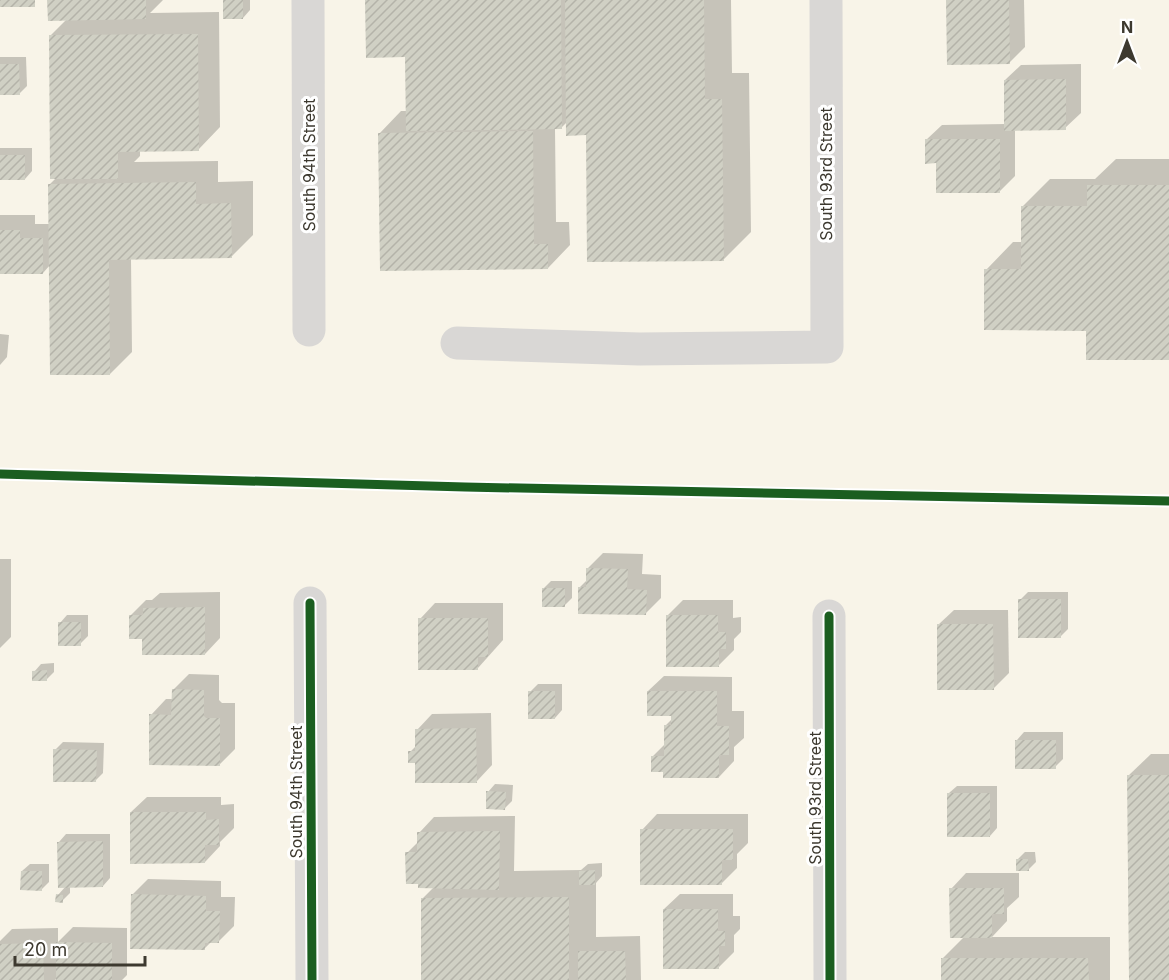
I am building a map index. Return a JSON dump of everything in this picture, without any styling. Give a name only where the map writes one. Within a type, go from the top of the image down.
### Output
[{"type":"street","name":"South 94th Street","points":[[308,0],[309,330]]},
{"type":"street","name":"South 93rd Street","points":[[457,343],[639,349],[827,347],[826,0]]},
{"type":"street","name":"South 94th Street","points":[[310,603],[312,980]]},
{"type":"street","name":"South 93rd Street","points":[[829,616],[830,980]]},
{"type":"building","points":[[0,0],[35,0],[35,7],[0,7]]},
{"type":"building","points":[[47,0],[146,0],[146,19],[48,21]]},
{"type":"building","points":[[223,0],[243,0],[243,19],[223,19]]},
{"type":"building","points":[[365,0],[561,0],[562,129],[406,131],[405,57],[366,58]]},
{"type":"building","points":[[565,0],[704,0],[705,99],[722,99],[724,261],[587,262],[586,135],[566,136]]},
{"type":"building","points":[[946,0],[1009,0],[1010,64],[947,65]]},
{"type":"building","points":[[198,34],[199,151],[118,152],[118,179],[50,179],[49,35]]},
{"type":"building","points":[[0,64],[19,64],[20,95],[0,95]]},
{"type":"building","points":[[1066,79],[1066,130],[1004,131],[1004,80]]},
{"type":"building","points":[[533,131],[534,244],[548,244],[548,269],[380,271],[378,133]]},
{"type":"building","points":[[925,139],[1000,139],[1000,193],[936,193],[936,163],[925,164]]},
{"type":"building","points":[[0,155],[25,155],[25,180],[0,180]]},
{"type":"building","points":[[196,182],[196,204],[231,203],[232,258],[109,260],[110,375],[50,375],[48,184]]},
{"type":"building","points":[[1087,185],[1169,185],[1169,360],[1086,360],[1086,331],[984,330],[984,269],[1021,269],[1021,206],[1087,206]]},
{"type":"building","points":[[0,230],[20,230],[20,238],[43,238],[43,274],[0,274]]},
{"type":"building","points":[[586,568],[628,569],[627,589],[647,590],[646,615],[578,614],[578,587],[586,587]]},
{"type":"building","points":[[542,588],[565,588],[565,607],[542,607]]},
{"type":"building","points":[[1018,599],[1061,599],[1061,638],[1018,638]]},
{"type":"building","points":[[205,607],[205,655],[142,655],[142,639],[129,639],[129,615],[143,615],[143,608]]},
{"type":"building","points":[[666,615],[718,615],[718,632],[726,632],[726,649],[719,649],[719,667],[666,667]]},
{"type":"building","points":[[418,618],[488,618],[488,657],[478,657],[478,670],[418,670]]},
{"type":"building","points":[[58,622],[81,622],[81,646],[58,646]]},
{"type":"building","points":[[937,624],[993,624],[994,690],[937,690]]},
{"type":"building","points":[[47,670],[47,681],[32,681],[32,671]]},
{"type":"building","points":[[172,689],[204,690],[204,716],[220,718],[220,766],[149,765],[149,714],[171,715]]},
{"type":"building","points":[[528,691],[555,691],[555,719],[528,719]]},
{"type":"building","points":[[647,691],[717,691],[717,726],[729,726],[729,755],[719,755],[719,778],[663,778],[663,772],[651,772],[651,756],[664,756],[664,725],[671,725],[671,716],[647,716]]},
{"type":"building","points":[[476,728],[477,783],[415,783],[415,763],[408,763],[408,751],[415,751],[415,729]]},
{"type":"building","points":[[1015,740],[1056,740],[1056,769],[1015,769]]},
{"type":"building","points":[[53,749],[97,750],[96,782],[53,782]]},
{"type":"building","points":[[1127,775],[1169,775],[1169,980],[1129,980]]},
{"type":"building","points":[[486,791],[506,792],[505,810],[486,809]]},
{"type":"building","points":[[947,793],[990,793],[990,837],[947,837]]},
{"type":"building","points":[[130,812],[206,812],[206,820],[219,819],[219,845],[205,845],[205,863],[130,864]]},
{"type":"building","points":[[640,829],[733,829],[733,860],[722,860],[722,885],[640,885]]},
{"type":"building","points":[[500,831],[499,890],[418,888],[418,884],[406,884],[405,852],[417,852],[417,832]]},
{"type":"building","points":[[103,841],[103,887],[58,888],[57,842]]},
{"type":"building","points":[[1016,859],[1028,859],[1029,871],[1016,871]]},
{"type":"building","points":[[595,870],[595,885],[579,885],[579,871]]},
{"type":"building","points":[[21,871],[42,871],[42,891],[20,890]]},
{"type":"building","points":[[949,888],[1004,888],[1004,914],[992,914],[992,938],[950,938]]},
{"type":"building","points":[[56,894],[63,895],[63,903],[55,902]]},
{"type":"building","points":[[131,894],[206,896],[206,911],[220,911],[219,943],[205,943],[205,950],[130,949]]},
{"type":"building","points":[[569,897],[569,980],[421,980],[421,898]]},
{"type":"building","points":[[663,909],[718,909],[718,931],[725,931],[725,946],[719,946],[719,969],[663,969]]},
{"type":"building","points":[[56,942],[112,943],[112,980],[56,980]]},
{"type":"building","points":[[43,943],[44,980],[0,980],[0,944]]},
{"type":"building","points":[[578,951],[625,951],[626,980],[578,980]]},
{"type":"building","points":[[941,958],[1088,958],[1089,980],[941,980]]},
{"type":"cycle path","points":[[0,474],[465,487],[1169,501]]},
{"type":"cycle path","points":[[310,603],[312,980]]},
{"type":"cycle path","points":[[829,616],[830,980]]}]
